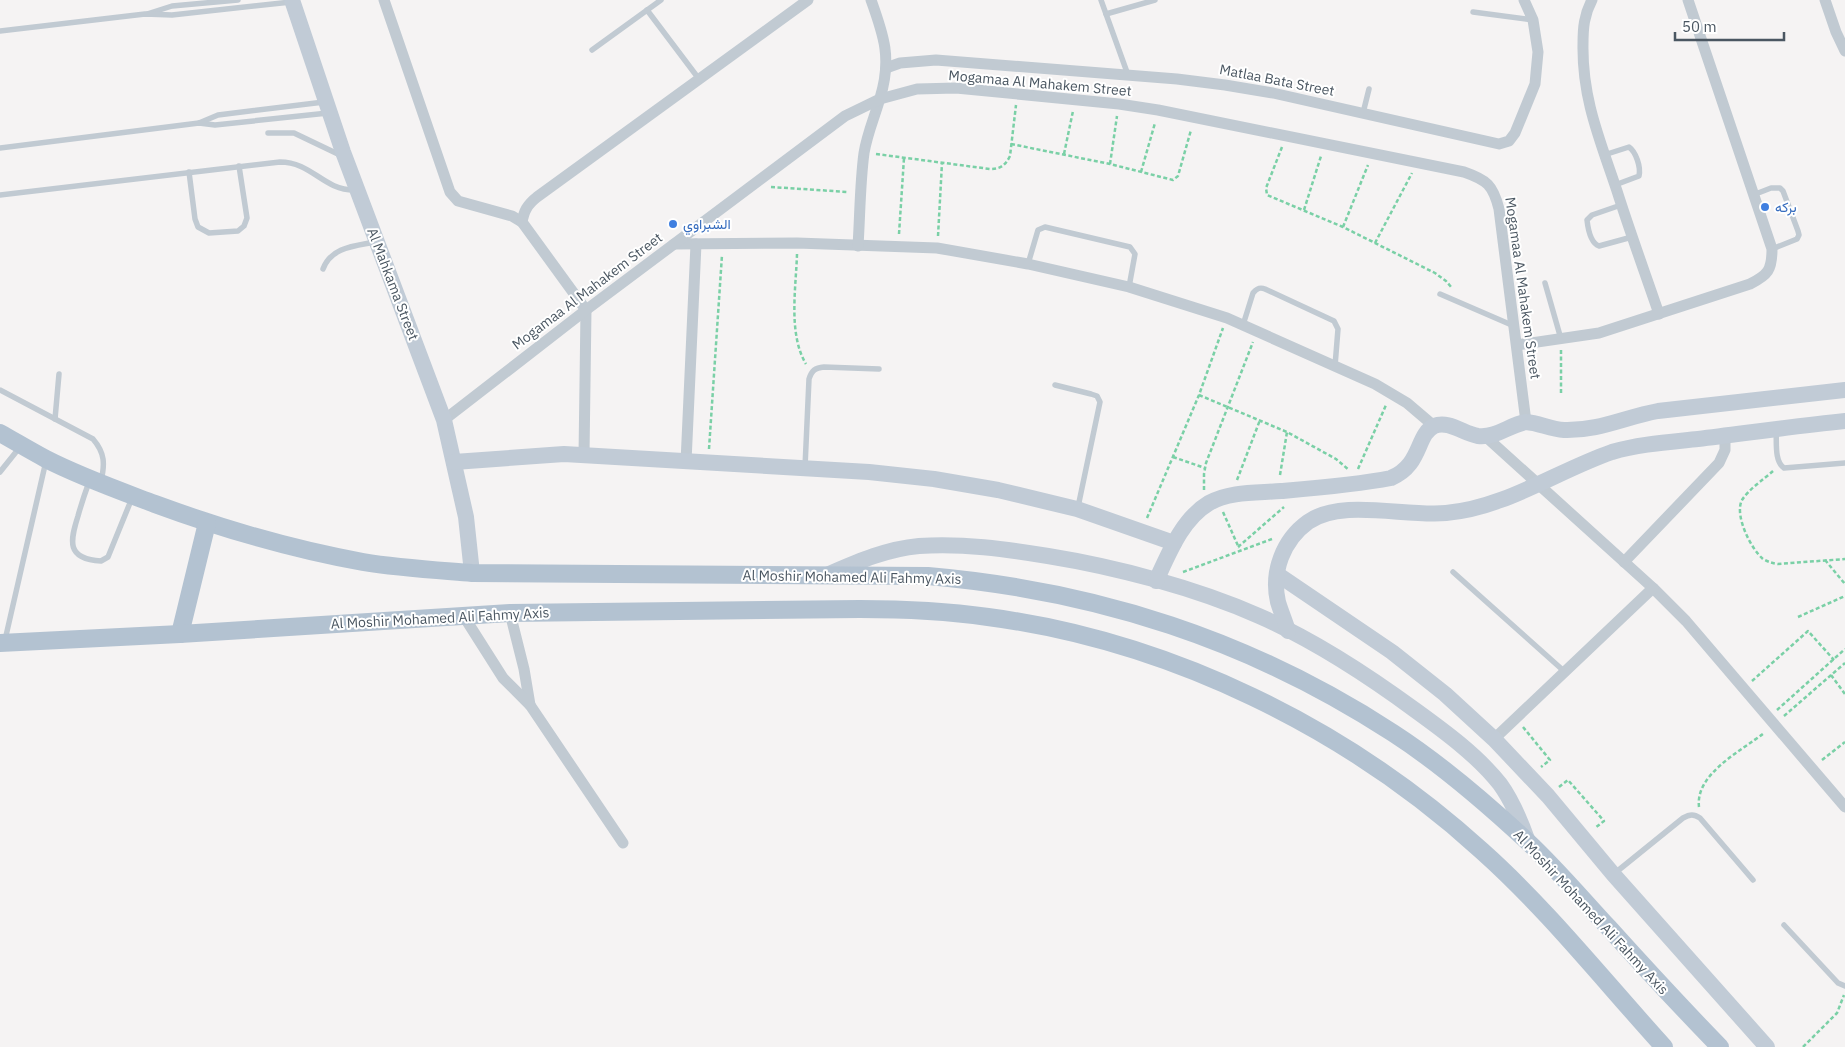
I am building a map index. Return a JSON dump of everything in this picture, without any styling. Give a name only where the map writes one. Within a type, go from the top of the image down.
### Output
[{"type":"main road","name":"Al Moshir Mohamed Ali Fahmy Axis","points":[[1,436],[95,481],[207,523],[276,543],[364,562],[472,573],[928,576],[1010,585],[1092,602],[1136,614],[1223,644],[1266,662],[1332,695],[1395,734],[1455,778],[1528,842],[1720,1047]]},
{"type":"main road","points":[[180,634],[207,523]]},
{"type":"main road","name":"Al Moshir Mohamed Ali Fahmy Axis","points":[[2,643],[180,634],[510,613],[860,609],[946,612],[990,617],[1066,632],[1161,659],[1245,694],[1293,718],[1366,761],[1429,806],[1481,850],[1516,883],[1664,1047]]},
{"type":"street","points":[[384,0],[450,192],[458,201],[512,216],[522,222],[586,310],[584,455]]},
{"type":"street","points":[[522,222],[524,212],[529,204],[808,0]]},
{"type":"street","points":[[858,246],[864,153],[870,125],[880,99],[886,68],[884,38],[871,0]]},
{"type":"street","name":"Matlaa Bata Street","points":[[886,68],[900,63],[936,60],[1128,75],[1226,85],[1274,93],[1499,144],[1508,141],[1515,133],[1535,84],[1538,52],[1533,20],[1524,0]]},
{"type":"street","points":[[1592,0],[1585,12],[1582,68],[1590,113],[1659,314]]},
{"type":"street","points":[[1517,345],[1599,333],[1750,284],[1764,278],[1772,265],[1772,249],[1688,0]]},
{"type":"street","points":[[1825,0],[1836,32],[1845,50]]},
{"type":"street","name":"Al Mahkama Street","points":[[292,1],[327,108],[444,420],[466,517],[472,573]]},
{"type":"street","name":"Mogamaa Al Mahakem Street","points":[[444,420],[586,310],[845,116],[880,99],[917,89],[956,88],[1118,104],[1158,110],[1464,172],[1482,178],[1494,191],[1499,209],[1526,422]]},
{"type":"street","points":[[674,244],[798,243],[937,248],[1028,264],[1129,287],[1227,318],[1336,366],[1391,392],[1434,426]]},
{"type":"street","points":[[686,462],[696,244]]},
{"type":"street","points":[[1158,581],[1174,543],[1195,514],[1219,499],[1304,489],[1356,480],[1391,478],[1404,470],[1414,459],[1424,436],[1434,426],[1447,425],[1474,435],[1484,436],[1497,434],[1526,422],[1563,430],[1606,426],[1641,414],[1658,411],[1845,390]]},
{"type":"street","points":[[1288,631],[1278,602],[1276,588],[1281,557],[1289,541],[1308,522],[1332,511],[1358,510],[1415,514],[1448,513],[1481,506],[1613,452],[1655,444],[1776,428],[1845,422]]},
{"type":"street","points":[[1606,426],[1613,452]]},
{"type":"street","points":[[1484,436],[1653,588],[1686,621],[1845,807]]},
{"type":"street","points":[[1624,562],[1719,463],[1725,450],[1725,436]]},
{"type":"street","points":[[454,462],[543,455],[584,455],[869,472],[934,479],[998,490],[1077,509],[1174,543]]},
{"type":"street","points":[[1356,480],[1358,510]]},
{"type":"street","points":[[827,575],[876,555],[918,546],[982,547],[1049,556],[1108,568],[1158,581],[1233,605],[1260,616],[1344,661],[1396,696],[1446,734],[1487,769],[1500,785],[1512,803],[1528,842]]},
{"type":"street","points":[[1277,574],[1392,652],[1445,694],[1494,739],[1548,796],[1582,839],[1767,1047]]},
{"type":"street","points":[[1494,739],[1653,588]]},
{"type":"street","points":[[510,613],[524,670],[530,705]]},
{"type":"street","points":[[463,615],[503,678],[530,705],[623,843]]},
{"type":"lane","points":[[145,14],[172,6],[238,0]]},
{"type":"lane","points":[[592,50],[661,0]]},
{"type":"lane","points":[[1101,0],[1128,75]]},
{"type":"lane","points":[[1106,14],[1155,0]]},
{"type":"lane","points":[[0,31],[145,14],[172,15],[292,1]]},
{"type":"lane","points":[[647,10],[699,79]]},
{"type":"lane","points":[[1473,12],[1533,20]]},
{"type":"lane","points":[[1363,114],[1369,88]]},
{"type":"lane","points":[[199,123],[218,115],[327,108]]},
{"type":"lane","points":[[0,148],[199,123],[215,125],[327,108]]},
{"type":"lane","points":[[268,133],[294,133],[321,147],[345,156]]},
{"type":"lane","points":[[1604,155],[1629,147],[1634,150],[1640,170],[1639,176],[1615,185]]},
{"type":"lane","points":[[0,196],[280,162],[295,164],[310,170],[332,185],[349,190],[357,190]]},
{"type":"lane","points":[[189,172],[194,219],[198,227],[209,234],[234,232],[244,226],[246,218],[239,166]]},
{"type":"lane","points":[[1753,195],[1771,188],[1780,188],[1798,231],[1797,239],[1772,249]]},
{"type":"lane","points":[[1621,205],[1589,217],[1588,224],[1594,242],[1596,245],[1603,246],[1632,237]]},
{"type":"lane","points":[[1028,264],[1038,230],[1045,227],[1130,247],[1136,254],[1129,287]]},
{"type":"lane","points":[[323,269],[328,259],[338,251],[377,242]]},
{"type":"lane","points":[[1546,283],[1561,338]]},
{"type":"lane","points":[[1242,325],[1253,293],[1256,289],[1265,289],[1337,324],[1336,366]]},
{"type":"lane","points":[[1440,294],[1514,326]]},
{"type":"lane","points":[[804,469],[811,372],[817,367],[879,369]]},
{"type":"lane","points":[[55,419],[59,374]]},
{"type":"lane","points":[[1055,385],[1097,396],[1100,402],[1077,509]]},
{"type":"lane","points":[[0,390],[93,439],[100,447],[104,457],[104,468],[95,481],[71,539],[74,549],[82,556],[101,561],[108,557],[133,496]]},
{"type":"lane","points":[[1776,428],[1778,460],[1784,468],[1845,463]]},
{"type":"lane","points":[[0,472],[21,445]]},
{"type":"lane","points":[[2,643],[47,459]]},
{"type":"lane","points":[[1453,572],[1565,672]]},
{"type":"lane","points":[[1613,874],[1683,818],[1688,815],[1695,815],[1700,818],[1753,880]]},
{"type":"lane","points":[[1784,925],[1838,983],[1845,986]]},
{"type":"path","points":[[864,153],[998,169],[1006,164],[1010,156],[1018,94]]},
{"type":"path","points":[[1064,154],[1076,100]]},
{"type":"path","points":[[1110,164],[1118,104]]},
{"type":"path","points":[[1141,172],[1158,110]]},
{"type":"path","points":[[1011,144],[1110,164],[1170,180],[1176,179],[1178,176],[1195,117]]},
{"type":"path","points":[[1286,136],[1265,192],[1269,196],[1343,227],[1435,273],[1455,291],[1460,304]]},
{"type":"path","points":[[1304,210],[1325,145]]},
{"type":"path","points":[[1343,227],[1372,154]]},
{"type":"path","points":[[898,246],[904,158]]},
{"type":"path","points":[[937,248],[942,163]]},
{"type":"path","points":[[1375,243],[1417,163]]},
{"type":"path","points":[[752,186],[861,193]]},
{"type":"path","points":[[708,463],[723,243]]},
{"type":"path","points":[[798,243],[796,334],[802,358],[811,372]]},
{"type":"path","points":[[1142,531],[1199,395],[1227,318]]},
{"type":"path","points":[[1240,551],[1219,499],[1204,483],[1205,468],[1257,331]]},
{"type":"path","points":[[1561,338],[1561,394]]},
{"type":"path","points":[[1199,395],[1287,432],[1336,458],[1356,480],[1391,392]]},
{"type":"path","points":[[1219,499],[1260,420]]},
{"type":"path","points":[[1277,492],[1287,432]]},
{"type":"path","points":[[1173,457],[1205,468]]},
{"type":"path","points":[[1780,465],[1746,495],[1739,509],[1742,524],[1758,552],[1766,561],[1778,564],[1845,559]]},
{"type":"path","points":[[1238,547],[1304,489]]},
{"type":"path","points":[[1158,581],[1274,539]]},
{"type":"path","points":[[1826,560],[1845,584]]},
{"type":"path","points":[[1798,617],[1845,596]]},
{"type":"path","points":[[1744,688],[1808,631],[1834,660]]},
{"type":"path","points":[[1700,818],[1698,794],[1710,774],[1771,721],[1845,649]]},
{"type":"path","points":[[1771,721],[1845,662]]},
{"type":"path","points":[[1831,675],[1845,694]]},
{"type":"path","points":[[1516,719],[1550,760],[1530,776]]},
{"type":"path","points":[[1811,768],[1845,742]]},
{"type":"path","points":[[1548,796],[1568,780],[1604,821],[1582,839]]},
{"type":"path","points":[[1802,1047],[1837,1013],[1842,1004],[1845,986]]},
{"type":"place","name":"بركه","points":[[1765,207]]},
{"type":"place","name":"الشبراوي","points":[[673,224]]}]
